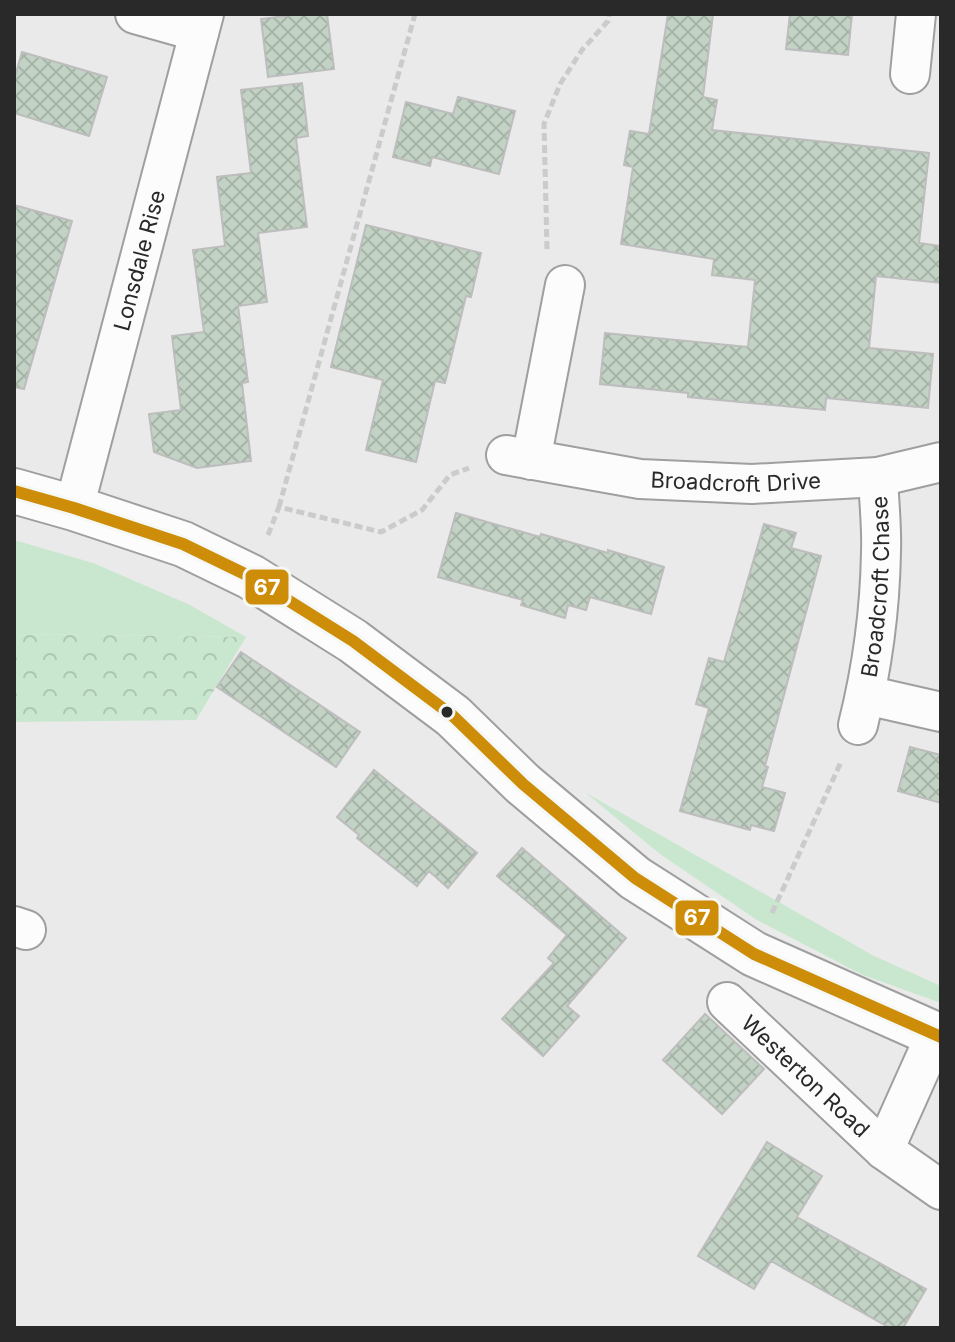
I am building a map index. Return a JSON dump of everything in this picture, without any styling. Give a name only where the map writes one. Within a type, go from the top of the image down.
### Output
[{"type":"street","points":[[135,14],[201,23]]},
{"type":"street","points":[[910,74],[916,14]]},
{"type":"street","name":"Lonsdale Rise","points":[[74,508],[201,23]]},
{"type":"street","points":[[519,457],[565,285]]},
{"type":"street","name":"Broadcroft Drive","points":[[519,457],[640,479],[752,484],[878,477],[941,462]]},
{"type":"street","name":"Broadcroft Chase","points":[[878,477],[881,551],[877,612],[862,710],[941,712]]},
{"type":"street","name":"Westerton Road","points":[[14,491],[183,544],[251,577],[353,641],[453,716],[523,784],[635,878],[754,954],[938,1036],[884,1150]]},
{"type":"street","name":"Westerton Road","points":[[727,1002],[884,1150],[941,1190]]},
{"type":"path","points":[[251,577],[279,507],[415,14]]},
{"type":"path","points":[[565,285],[548,277],[544,124],[560,84],[582,50],[608,21],[609,14]]},
{"type":"path","points":[[279,507],[381,532],[422,510],[450,475],[519,457]]},
{"type":"path","points":[[754,954],[862,710]]},
{"type":"green space","points":[[14,540],[93,563],[190,605],[246,637],[14,634]]},
{"type":"green space","points":[[14,634],[246,637],[196,720],[14,722]]},
{"type":"green space","points":[[586,793],[874,956],[941,986],[941,1003],[863,975],[757,920],[660,854]]},
{"type":"building","points":[[327,14],[334,69],[268,77],[261,19]]},
{"type":"building","points":[[668,14],[713,14],[703,97],[717,100],[712,130],[929,153],[919,243],[941,246],[941,283],[876,276],[869,348],[933,354],[928,408],[826,398],[825,410],[688,397],[688,393],[600,384],[605,333],[748,347],[755,280],[712,275],[714,259],[621,244],[633,167],[624,165],[630,131],[649,134]]},
{"type":"building","points":[[790,14],[852,14],[848,55],[786,49]]},
{"type":"building","points":[[22,52],[107,77],[89,136],[14,113],[14,80]]},
{"type":"building","points":[[302,83],[308,136],[296,138],[307,227],[258,233],[267,302],[238,306],[248,382],[242,383],[251,461],[197,468],[154,452],[149,414],[181,410],[172,336],[204,332],[193,250],[225,246],[217,177],[251,173],[241,90]]},
{"type":"building","points":[[458,97],[515,111],[499,174],[432,157],[430,166],[393,157],[406,102],[453,114]]},
{"type":"building","points":[[14,205],[72,221],[24,389],[14,387]]},
{"type":"building","points":[[366,225],[481,253],[471,297],[466,296],[445,383],[435,381],[416,462],[366,450],[383,380],[331,367]]},
{"type":"building","points":[[456,513],[664,567],[651,614],[590,597],[586,610],[568,605],[565,618],[521,605],[523,600],[438,577]]},
{"type":"building","points":[[764,524],[796,533],[791,548],[821,556],[765,766],[768,767],[762,787],[785,793],[774,831],[751,825],[750,830],[680,811],[709,708],[696,704],[709,658],[724,662]]},
{"type":"building","points":[[241,652],[360,732],[336,767],[217,687]]},
{"type":"building","points":[[910,747],[941,755],[941,803],[898,791]]},
{"type":"building","points":[[374,770],[477,853],[448,888],[429,871],[417,886],[357,838],[359,835],[337,817]]},
{"type":"building","points":[[522,848],[626,938],[567,1006],[579,1016],[543,1056],[502,1019],[554,963],[548,958],[567,935],[497,876]]},
{"type":"building","points":[[705,1014],[764,1069],[722,1114],[663,1060]]},
{"type":"building","points":[[767,1142],[822,1176],[797,1217],[926,1289],[903,1328],[890,1328],[771,1261],[754,1289],[698,1256]]},
{"type":"transit line","name":"67","points":[[14,491],[183,544],[251,577],[353,641],[453,716],[523,784],[635,878],[754,954],[941,1037]]}]
